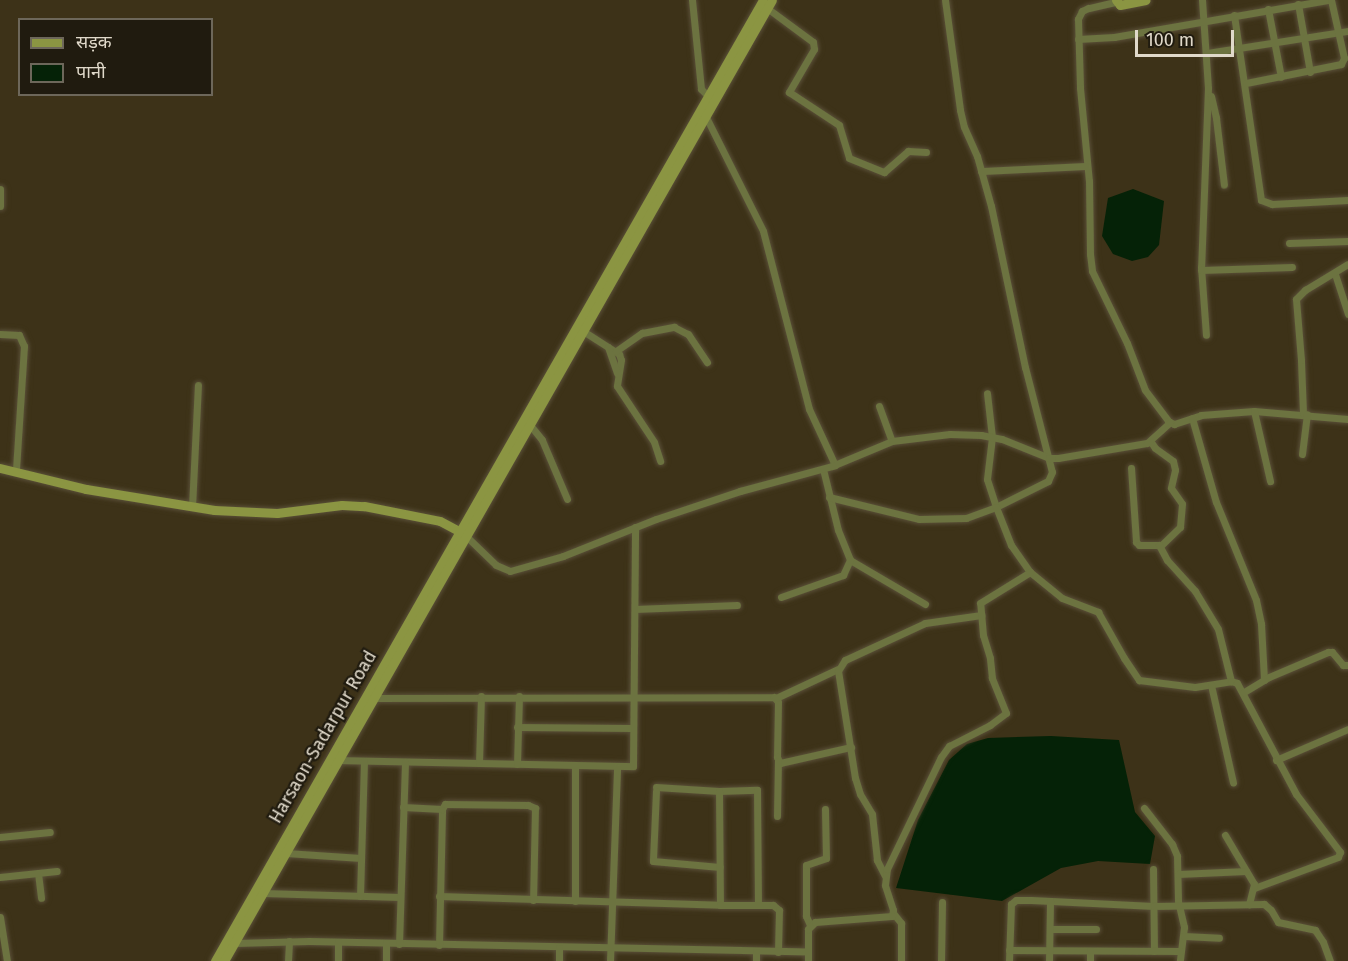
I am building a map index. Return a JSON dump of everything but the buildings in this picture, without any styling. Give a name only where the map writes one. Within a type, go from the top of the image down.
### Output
[{"type":"street","points":[[692,0],[701,89],[711,95]]},
{"type":"street","points":[[829,497],[919,519],[966,518],[996,507],[1050,480],[1052,472],[981,171],[960,110],[945,0]]},
{"type":"street","points":[[1146,0],[1120,5],[1116,1],[1082,11],[1078,19],[1088,166],[1091,267],[1127,343],[1145,390],[1174,424],[1192,418],[1254,411],[1348,418]]},
{"type":"street","points":[[1202,0],[1208,88],[1201,270],[1206,335]]},
{"type":"street","points":[[1078,39],[1106,39],[1330,0],[1339,32],[1343,61],[1339,65],[1246,83]]},
{"type":"street","points":[[464,534],[711,95],[767,3],[813,42],[814,48],[789,92],[839,125],[849,159],[884,172],[908,150],[926,152]]},
{"type":"street","points":[[1298,4],[1310,72]]},
{"type":"street","points":[[1268,9],[1281,77]]},
{"type":"street","points":[[1234,15],[1263,202],[1348,200]]},
{"type":"street","points":[[1207,53],[1348,31]]},
{"type":"street","points":[[1208,88],[1216,118],[1224,185]]},
{"type":"street","points":[[464,534],[530,424],[706,117],[711,95]]},
{"type":"street","points":[[706,117],[763,231],[809,409],[835,465]]},
{"type":"street","points":[[981,171],[1088,166]]},
{"type":"street","points":[[0,189],[0,206]]},
{"type":"street","points":[[1289,243],[1348,241]]},
{"type":"street","points":[[1302,454],[1305,413],[1296,299],[1305,290],[1335,274],[1348,264]]},
{"type":"street","points":[[1201,270],[1292,267]]},
{"type":"street","points":[[1335,274],[1348,314]]},
{"type":"street","points":[[616,351],[640,334],[674,327],[688,334],[707,362]]},
{"type":"street","points":[[583,332],[616,351],[621,360],[618,377],[619,392],[654,442],[660,461]]},
{"type":"street","points":[[0,334],[19,335],[24,346],[16,471]]},
{"type":"street","points":[[607,345],[618,377]]},
{"type":"street","points":[[192,507],[198,386]]},
{"type":"street","points":[[987,393],[992,437],[987,478],[1011,545],[1030,572],[1062,598],[1098,612],[1139,680],[1180,686],[1211,685],[1231,681],[1238,683],[1276,760],[1305,808],[1338,847],[1340,854],[1254,888]]},
{"type":"street","points":[[879,406],[892,441]]},
{"type":"street","points":[[1254,411],[1270,481]]},
{"type":"street","points":[[1192,418],[1215,500],[1256,600],[1261,624],[1264,680]]},
{"type":"street","points":[[0,468],[86,489],[192,507],[277,513],[354,505],[440,521],[464,534],[496,565],[510,571],[563,556],[635,526],[740,491],[835,465],[892,441],[950,434],[992,437],[1049,458],[1151,442],[1170,422]]},
{"type":"street","points":[[530,424],[542,440],[567,499]]},
{"type":"street","points":[[1151,442],[1155,448],[1173,461],[1175,470],[1171,488],[1182,504],[1179,529],[1160,546]]},
{"type":"street","points":[[1131,468],[1136,542],[1139,545],[1156,543],[1160,546],[1167,560],[1195,591],[1214,622],[1231,681]]},
{"type":"street","points":[[823,469],[838,530],[850,560],[925,604]]},
{"type":"street","points":[[339,760],[617,767],[634,765],[632,728],[635,526]]},
{"type":"street","name":"Harsaon-Sadarpur Road","points":[[224,961],[464,534]]},
{"type":"street","name":"Harsaon-Sadarpur Road","points":[[215,961],[464,534]]},
{"type":"street","points":[[781,597],[843,575],[850,560]]},
{"type":"street","points":[[885,876],[916,805],[946,750],[956,741],[1005,714],[992,678],[981,615],[981,601],[1007,588],[1030,572]]},
{"type":"street","points":[[635,609],[737,605]]},
{"type":"street","points":[[373,698],[634,696],[776,698],[838,669],[845,660],[930,621],[981,615]]},
{"type":"street","points":[[1244,692],[1264,680],[1330,651],[1343,665],[1348,665]]},
{"type":"street","points":[[838,669],[855,778],[860,794],[872,814],[877,860],[885,876],[886,892],[893,913],[901,922],[902,961]]},
{"type":"street","points":[[1211,685],[1233,783]]},
{"type":"street","points":[[479,764],[481,696]]},
{"type":"street","points":[[517,764],[519,696]]},
{"type":"street","points":[[776,698],[777,816]]},
{"type":"street","points":[[517,727],[632,728]]},
{"type":"street","points":[[1276,760],[1348,729]]},
{"type":"street","points":[[778,760],[785,764],[851,747]]},
{"type":"street","points":[[360,896],[364,761]]},
{"type":"street","points":[[399,944],[405,762]]},
{"type":"street","points":[[575,766],[575,901]]},
{"type":"street","points":[[610,961],[617,767]]},
{"type":"street","points":[[720,867],[653,861],[656,789],[757,790],[758,905]]},
{"type":"street","points":[[719,791],[720,906]]},
{"type":"street","points":[[439,945],[442,809],[447,804],[528,805],[536,808],[533,900]]},
{"type":"street","points":[[403,807],[442,809]]},
{"type":"street","points":[[1144,808],[1175,849],[1179,874],[1179,906],[1184,936],[1180,961]]},
{"type":"street","points":[[808,961],[810,925],[806,916],[806,865],[826,858],[825,809]]},
{"type":"street","points":[[0,837],[50,832]]},
{"type":"street","points":[[1225,835],[1254,888],[1249,904]]},
{"type":"street","points":[[286,854],[361,858]]},
{"type":"street","points":[[1153,870],[1154,951]]},
{"type":"street","points":[[0,877],[57,871]]},
{"type":"street","points":[[1179,874],[1246,871]]},
{"type":"street","points":[[38,873],[41,898]]},
{"type":"street","points":[[263,893],[400,897]]},
{"type":"street","points":[[439,896],[778,907],[778,952]]},
{"type":"street","points":[[1049,961],[1050,901]]},
{"type":"street","points":[[1009,961],[1012,902],[1050,901],[1154,906],[1266,905],[1276,920],[1282,924],[1315,930],[1323,942],[1330,961]]},
{"type":"street","points":[[941,961],[942,902]]},
{"type":"street","points":[[810,925],[830,920],[886,918],[893,913]]},
{"type":"street","points":[[0,917],[7,961]]},
{"type":"street","points":[[1050,929],[1096,929]]},
{"type":"street","points":[[1184,936],[1219,938]]},
{"type":"street","points":[[235,943],[289,941],[756,952],[807,951]]},
{"type":"street","points":[[288,961],[289,941]]},
{"type":"street","points":[[338,942],[338,961]]},
{"type":"street","points":[[386,943],[386,961]]},
{"type":"street","points":[[559,948],[559,961]]},
{"type":"street","points":[[1009,950],[1180,951]]},
{"type":"street","points":[[1090,951],[1090,961]]},
{"type":"street","points":[[756,952],[756,961]]},
{"type":"water","points":[[1133,189],[1164,201],[1159,245],[1148,257],[1132,261],[1113,254],[1102,236],[1108,198]]},
{"type":"water","points":[[1051,736],[1119,740],[1135,812],[1155,836],[1150,864],[1098,861],[1061,868],[1002,901],[896,888],[918,820],[949,760],[967,744],[988,738]]}]
